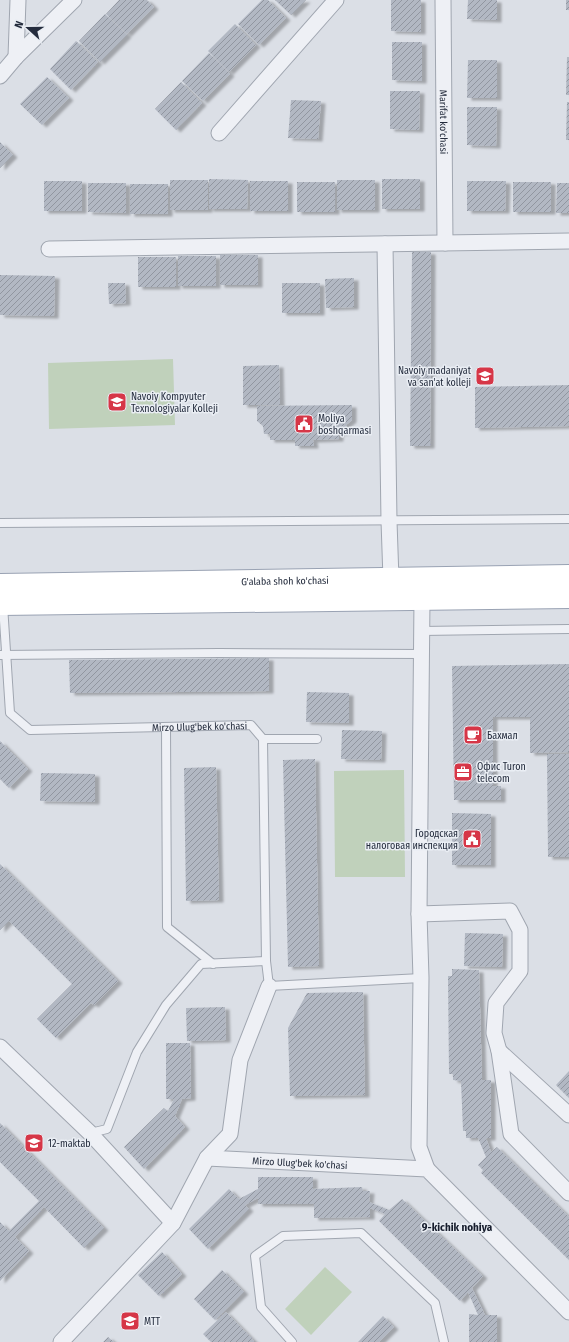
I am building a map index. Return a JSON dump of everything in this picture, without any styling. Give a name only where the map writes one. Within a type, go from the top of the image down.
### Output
[{"type":"main road","name":"G'alaba shoh ko'chasi","points":[[1,598],[391,579],[569,576]]},
{"type":"main road","name":"G'alaba shoh ko'chasi","points":[[1,598],[422,599],[569,597]]},
{"type":"street","points":[[16,57],[18,0]]},
{"type":"street","points":[[0,76],[16,57],[74,0]]},
{"type":"street","points":[[219,133],[336,0]]},
{"type":"street","name":"Marifat ko'chasi","points":[[443,0],[445,243]]},
{"type":"street","points":[[49,249],[569,241]]},
{"type":"street","points":[[385,244],[391,579]]},
{"type":"street","points":[[422,599],[419,914],[421,978],[419,1147],[428,1169],[569,1312]]},
{"type":"street","points":[[419,914],[510,910],[520,930],[520,971],[496,1003],[494,1033],[499,1051],[511,1134],[569,1192]]},
{"type":"street","points":[[61,1342],[173,1223],[207,1158],[230,1134],[240,1060],[269,986]]},
{"type":"street","points":[[0,1048],[90,1132],[173,1223]]},
{"type":"street","points":[[499,1051],[569,1116]]},
{"type":"street","name":"Mirzo Ulug'bek ko'chasi","points":[[207,1158],[428,1169]]},
{"type":"lane","points":[[0,523],[569,519]]},
{"type":"lane","points":[[1,598],[3,655],[219,653],[422,654]]},
{"type":"lane","points":[[421,631],[569,629]]},
{"type":"lane","name":"Mirzo Ulug'bek ko'chasi","points":[[3,655],[10,713],[30,730],[251,725],[263,739]]},
{"type":"lane","points":[[166,727],[167,927],[213,964]]},
{"type":"lane","points":[[317,739],[263,739],[266,961],[269,986],[421,978]]},
{"type":"lane","points":[[90,1132],[107,1129],[138,1052],[166,1005],[201,964],[266,961]]},
{"type":"lane","points":[[292,1342],[262,1307],[255,1256],[283,1236],[361,1233],[435,1303],[444,1342]]},
{"type":"green space","points":[[173,359],[175,425],[49,429],[48,363]]},
{"type":"green space","points":[[404,770],[405,877],[335,877],[334,771]]},
{"type":"green space","points":[[325,1267],[352,1292],[311,1335],[285,1309]]},
{"type":"building","points":[[119,0],[147,0],[154,7],[127,34],[106,14]]},
{"type":"building","points":[[262,0],[268,0],[286,18],[259,45],[238,24]]},
{"type":"building","points":[[275,0],[306,0],[291,15]]},
{"type":"building","points":[[391,0],[421,0],[421,32],[391,31]]},
{"type":"building","points":[[468,0],[497,0],[497,20],[467,19]]},
{"type":"building","points":[[566,0],[569,0],[569,10],[566,10]]},
{"type":"building","points":[[105,14],[127,35],[100,62],[79,41]]},
{"type":"building","points":[[235,24],[256,45],[229,72],[208,51]]},
{"type":"building","points":[[76,41],[98,62],[71,90],[50,69]]},
{"type":"building","points":[[392,42],[422,42],[422,81],[392,80]]},
{"type":"building","points":[[209,53],[230,74],[203,101],[182,81]]},
{"type":"building","points":[[567,57],[569,57],[569,95],[566,95]]},
{"type":"building","points":[[468,60],[497,60],[497,98],[467,98]]},
{"type":"building","points":[[47,77],[69,98],[42,125],[20,104]]},
{"type":"building","points":[[181,82],[202,103],[176,130],[155,109]]},
{"type":"building","points":[[390,91],[420,91],[419,130],[390,129]]},
{"type":"building","points":[[291,100],[321,101],[318,139],[288,138]]},
{"type":"building","points":[[567,102],[569,102],[569,140],[566,140]]},
{"type":"building","points":[[467,107],[497,107],[496,146],[467,145]]},
{"type":"building","points":[[0,142],[13,155],[0,168]]},
{"type":"building","points":[[209,179],[248,180],[247,209],[209,209]]},
{"type":"building","points":[[382,179],[420,179],[420,209],[382,209]]},
{"type":"building","points":[[170,180],[208,180],[208,210],[170,210]]},
{"type":"building","points":[[337,180],[375,180],[375,210],[337,210]]},
{"type":"building","points":[[44,181],[82,181],[82,211],[44,211]]},
{"type":"building","points":[[250,181],[288,181],[288,211],[250,211]]},
{"type":"building","points":[[467,181],[506,181],[505,211],[467,211]]},
{"type":"building","points":[[297,182],[335,182],[335,212],[297,212]]},
{"type":"building","points":[[513,182],[551,182],[551,212],[513,212]]},
{"type":"building","points":[[88,183],[126,183],[126,213],[88,212]]},
{"type":"building","points":[[557,183],[569,183],[569,213],[556,213]]},
{"type":"building","points":[[130,184],[168,184],[168,214],[130,214]]},
{"type":"building","points":[[412,252],[431,252],[430,446],[410,446]]},
{"type":"building","points":[[220,255],[258,255],[258,285],[220,285]]},
{"type":"building","points":[[178,256],[216,256],[216,286],[178,286]]},
{"type":"building","points":[[138,257],[176,257],[176,287],[138,287]]},
{"type":"building","points":[[0,275],[55,276],[54,316],[0,315]]},
{"type":"building","points":[[354,278],[354,307],[326,308],[325,279]]},
{"type":"building","points":[[108,283],[125,283],[126,303],[109,304]]},
{"type":"building","points":[[282,283],[320,283],[320,313],[282,313]]},
{"type":"building","points":[[279,365],[280,405],[243,405],[243,366]]},
{"type":"building","points":[[569,385],[569,426],[475,428],[475,387]]},
{"type":"building","points":[[352,405],[352,420],[346,425],[347,432],[339,433],[339,439],[313,440],[314,446],[295,446],[295,440],[270,440],[270,434],[264,434],[263,426],[257,421],[257,406]]},
{"type":"building","points":[[269,658],[269,691],[70,693],[69,660]]},
{"type":"building","name":"Бахмал","points":[[569,664],[569,752],[530,753],[530,717],[493,717],[493,786],[501,786],[501,800],[454,800],[452,666]]},
{"type":"building","points":[[307,692],[349,693],[349,723],[306,722]]},
{"type":"building","points":[[342,730],[382,731],[381,760],[341,759]]},
{"type":"building","points":[[0,741],[28,769],[9,788],[0,779]]},
{"type":"building","points":[[547,754],[569,754],[569,857],[548,857]]},
{"type":"building","points":[[315,759],[319,966],[288,967],[283,760]]},
{"type":"building","points":[[216,767],[219,900],[186,901],[184,768]]},
{"type":"building","points":[[41,773],[95,774],[95,802],[40,801]]},
{"type":"building","points":[[452,813],[491,814],[491,865],[452,865]]},
{"type":"building","points":[[0,864],[118,981],[94,1005],[91,1003],[56,1038],[37,1019],[72,984],[9,921],[0,930]]},
{"type":"building","points":[[465,933],[503,934],[502,967],[464,966]]},
{"type":"building","points":[[452,969],[479,970],[482,1080],[491,1080],[491,1138],[486,1138],[491,1152],[497,1147],[569,1217],[569,1260],[481,1173],[483,1170],[478,1165],[486,1157],[478,1138],[466,1138],[466,1131],[463,1131],[461,1081],[453,1080],[453,1074],[449,1074],[448,976],[452,976]]},
{"type":"building","points":[[363,992],[365,1095],[290,1096],[288,1028],[307,993]]},
{"type":"building","points":[[225,1007],[226,1040],[187,1041],[186,1008]]},
{"type":"building","points":[[166,1043],[190,1043],[191,1098],[182,1099],[175,1116],[185,1127],[144,1169],[124,1147],[164,1108],[168,1111],[174,1099],[166,1099]]},
{"type":"building","points":[[569,1071],[569,1098],[556,1085]]},
{"type":"building","points":[[0,1123],[104,1228],[84,1248],[44,1207],[15,1237],[29,1251],[0,1281],[0,1222],[9,1231],[39,1201],[0,1162]]},
{"type":"building","points":[[258,1177],[313,1177],[313,1189],[362,1187],[363,1191],[370,1191],[369,1202],[389,1210],[402,1199],[483,1276],[472,1288],[485,1315],[497,1315],[497,1342],[469,1342],[469,1314],[478,1315],[468,1292],[460,1301],[379,1221],[385,1214],[370,1208],[370,1217],[314,1218],[314,1204],[258,1204],[258,1198],[245,1205],[249,1209],[208,1249],[189,1229],[229,1189],[239,1199],[258,1189]]},
{"type":"building","points":[[162,1252],[182,1274],[159,1296],[138,1275]]},
{"type":"building","points":[[222,1270],[244,1292],[215,1320],[194,1299]]},
{"type":"building","points":[[226,1312],[255,1342],[211,1342],[203,1334]]},
{"type":"building","points":[[383,1316],[394,1327],[379,1342],[358,1342]]},
{"type":"building","points":[[108,1337],[114,1342],[103,1342]]},
{"type":"place","name":"Navoiy madaniyat va san'at kolleji","points":[[485,376]]},
{"type":"place","name":"Navoiy Kompyuter Texnologiyalar Kolleji","points":[[117,402]]},
{"type":"place","name":"Moliya boshqarmasi","points":[[304,424]]},
{"type":"place","name":"Бахмал","points":[[473,735]]},
{"type":"place","name":"Офис Turon telecom","points":[[463,772]]},
{"type":"place","name":"Городская налоговая инспекция","points":[[472,839]]},
{"type":"place","name":"12-maktab","points":[[34,1143]]},
{"type":"place","name":"MTT","points":[[130,1321]]},
{"type":"district","name":"9-kichik nohiya","points":[[457,1227]]}]
